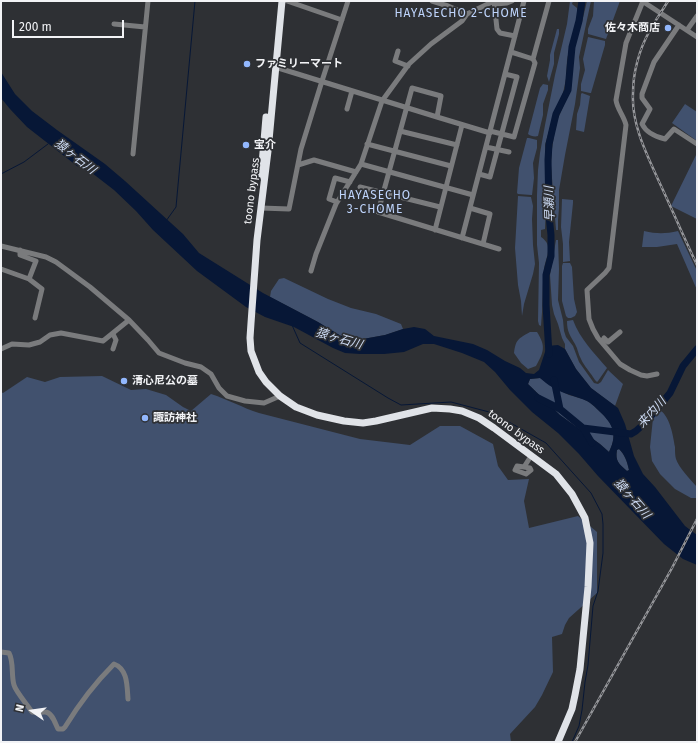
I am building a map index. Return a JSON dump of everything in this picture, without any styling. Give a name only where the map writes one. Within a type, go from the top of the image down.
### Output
[{"type":"highway","name":"toono bypass","points":[[257,240],[256,234],[261,165],[278,1]]},
{"type":"highway","name":"toono bypass","points":[[282,1],[268,151],[257,240],[251,318],[251,351],[259,372],[266,382],[280,396],[296,407],[317,415],[344,421],[363,423],[432,408],[462,411],[479,418],[494,428],[556,474],[572,494],[585,518],[590,543],[588,587],[578,681],[572,709],[558,742]]},
{"type":"street","points":[[132,154],[148,1]]},
{"type":"street","points":[[287,1],[342,20]]},
{"type":"street","points":[[261,208],[289,209],[302,149],[348,1]]},
{"type":"street","points":[[432,1],[449,4],[467,14]]},
{"type":"street","points":[[311,271],[316,254],[337,202],[360,164],[382,101],[408,66],[431,44],[462,21],[467,14],[495,2],[507,3],[512,1]]},
{"type":"street","points":[[462,238],[524,1]]},
{"type":"street","points":[[532,59],[549,1]]},
{"type":"street","points":[[657,374],[647,376],[630,370],[620,364],[602,343],[593,329],[589,319],[587,290],[609,268],[626,125],[625,120],[617,106],[616,100],[626,44],[642,1],[697,38]]},
{"type":"street","points":[[495,2],[497,29],[500,33],[515,36]]},
{"type":"street","points":[[687,30],[697,16]]},
{"type":"street","points":[[114,24],[145,27]]},
{"type":"street","points":[[679,25],[654,62],[644,88],[642,98],[650,109],[642,124],[644,128],[658,137],[665,139],[674,128],[697,144]]},
{"type":"street","points":[[398,51],[395,61],[408,66]]},
{"type":"street","points":[[276,67],[436,118],[514,138],[535,63],[532,59],[511,52]]},
{"type":"street","points":[[479,174],[490,177],[517,77],[505,74]]},
{"type":"street","points":[[436,118],[441,96],[412,88],[378,212],[498,249]]},
{"type":"street","points":[[347,109],[352,91]]},
{"type":"street","points":[[434,230],[462,125]]},
{"type":"street","points":[[400,131],[456,145]]},
{"type":"street","points":[[368,144],[451,166]]},
{"type":"street","points":[[486,146],[509,152]]},
{"type":"street","points":[[298,165],[314,160],[356,172]]},
{"type":"street","points":[[360,164],[473,195]]},
{"type":"street","points":[[337,202],[329,199],[335,178],[350,182]]},
{"type":"street","points":[[360,187],[440,207]]},
{"type":"street","points":[[470,208],[490,214],[482,244]]},
{"type":"street","points":[[1,246],[46,257],[56,262],[90,287],[129,320],[159,353],[201,367],[211,374],[227,396],[245,401],[264,402],[280,396]]},
{"type":"street","points":[[20,250],[20,255],[36,261],[30,279]]},
{"type":"street","points":[[1,269],[30,279],[42,289],[34,318]]},
{"type":"street","points":[[1,349],[12,344],[29,345],[40,342],[50,335],[62,333],[103,341],[129,320]]},
{"type":"street","points":[[604,338],[608,342],[620,332]]},
{"type":"street","points":[[113,334],[116,340],[113,349]]},
{"type":"street","points":[[524,467],[531,456]]},
{"type":"street","points":[[1,652],[9,653],[11,657],[13,684],[15,690],[26,702],[32,712],[39,714],[45,712],[48,713],[58,729],[63,730],[95,684],[114,664],[118,665],[124,672],[127,684],[128,699]]},
{"type":"shaded area","points":[[570,1],[573,1],[572,4],[577,8],[577,20],[567,60],[566,79],[563,93],[554,113],[545,145],[547,180],[545,229],[541,230],[541,237],[547,243],[548,250],[544,269],[541,326],[539,325],[538,321],[538,170],[545,125],[567,24]]},
{"type":"shaded area","points":[[587,1],[591,1],[579,57],[580,68],[559,190],[558,230],[556,230],[551,165],[552,149],[556,123],[571,89],[572,55]]},
{"type":"shaded area","points":[[594,1],[620,1],[606,39],[588,34],[588,29],[593,16]]},
{"type":"shaded area","points":[[557,29],[559,29],[559,34],[554,53],[554,64],[549,82],[547,76],[550,55]]},
{"type":"shaded area","points":[[588,37],[605,41],[591,93],[581,91],[581,84],[585,70],[583,59]]},
{"type":"shaded area","points":[[543,84],[548,85],[548,90],[543,104],[543,115],[538,136],[533,136],[528,134],[540,88]]},
{"type":"shaded area","points":[[582,93],[590,96],[584,132],[576,130],[577,114]]},
{"type":"shaded area","points":[[685,104],[697,112],[697,141],[672,123]]},
{"type":"shaded area","points":[[527,138],[537,140],[537,148],[533,163],[534,178],[532,195],[517,193],[519,168]]},
{"type":"shaded area","points":[[697,153],[697,219],[671,206]]},
{"type":"shaded area","points":[[518,196],[531,197],[533,206],[532,219],[535,264],[522,316],[515,248]]},
{"type":"shaded area","points":[[562,199],[573,200],[569,242],[570,261],[563,262],[561,227]]},
{"type":"shaded area","points":[[644,231],[653,233],[669,233],[678,231],[697,271],[697,290],[677,244],[657,247],[642,247]]},
{"type":"shaded area","points":[[556,240],[558,240],[559,269],[558,300],[566,337],[573,346],[579,362],[594,383],[598,384],[601,382],[608,370],[623,384],[615,406],[591,388],[576,369],[565,349],[565,344],[552,305],[550,275]]},
{"type":"shaded area","points":[[563,263],[570,263],[572,267],[574,299],[577,312],[575,316],[571,318],[566,316],[562,301]]},
{"type":"shaded area","points":[[284,278],[328,299],[351,308],[376,314],[401,324],[403,329],[385,335],[363,339],[341,336],[270,297],[271,291],[279,279]]},
{"type":"shaded area","points":[[573,320],[583,340],[607,368],[597,382],[582,362],[569,333],[567,321]]},
{"type":"shaded area","points":[[530,332],[537,332],[542,341],[543,349],[536,366],[528,369],[521,363],[514,353],[518,340]]},
{"type":"shaded area","points":[[102,376],[131,390],[146,389],[166,395],[191,411],[211,394],[259,413],[360,439],[410,445],[440,426],[460,426],[493,444],[498,466],[508,480],[529,479],[524,501],[529,528],[578,516],[597,532],[597,593],[569,618],[562,634],[552,637],[553,672],[535,707],[510,734],[511,742],[1,742],[1,392],[3,393],[27,377],[45,382],[60,377]]},
{"type":"shaded area","points":[[540,378],[569,395],[583,399],[594,406],[607,418],[614,433],[609,452],[560,415],[528,384],[530,379]]},
{"type":"shaded area","points":[[660,410],[666,417],[670,427],[676,458],[685,474],[697,487],[697,498],[691,498],[675,489],[660,474],[652,461],[650,447],[653,418]]},
{"type":"shaded area","points":[[619,449],[627,461],[629,470],[627,471],[617,460],[617,450]]},
{"type":"water","points":[[1,72],[15,94],[32,111],[105,164],[125,181],[183,234],[199,253],[263,293],[341,336],[363,339],[414,327],[425,329],[434,336],[473,344],[520,368],[526,373],[534,374],[539,370],[547,346],[558,345],[565,349],[576,369],[591,388],[618,408],[625,424],[634,456],[643,474],[685,526],[697,535],[697,565],[683,559],[664,544],[598,476],[579,454],[558,433],[532,412],[484,362],[434,344],[423,344],[404,352],[384,354],[345,353],[294,327],[265,317],[246,307],[197,271],[153,230],[114,190],[92,173],[77,166],[27,127],[1,98]],"holes":[[[540,378],[556,389],[588,402],[606,418],[610,423],[613,433],[612,445],[609,452],[560,415],[528,384],[530,379]],[[619,449],[627,461],[629,470],[627,471],[617,460],[617,450]]]},
{"type":"waterway","points":[[166,221],[176,207],[195,1]]},
{"type":"waterway","name":"早瀬川","points":[[549,354],[546,305],[546,275],[551,256],[548,160],[549,144],[556,114],[568,90],[572,47],[579,21],[582,1]]},
{"type":"waterway","points":[[1,174],[24,162],[48,144]]},
{"type":"waterway","points":[[292,325],[300,343],[401,405],[451,402],[493,413],[546,443],[591,493],[602,514],[603,553],[598,591],[593,606],[588,665],[582,710],[579,726],[572,742]]},
{"type":"waterway","name":"来内川","points":[[583,428],[631,434],[636,431],[646,422],[670,393],[683,366],[697,349]]},
{"type":"waterway","name":"早瀬川","points":[[554,380],[560,409]]},
{"type":"waterway","name":"猿ヶ石川","points":[[538,398],[560,409],[583,428],[592,443]]},
{"type":"railway","points":[[668,1],[645,39],[635,70],[633,105],[642,142],[697,265]]},
{"type":"railway","points":[[575,742],[672,568],[697,519]]},
{"type":"place","name":"佐々木商店","points":[[668,28]]},
{"type":"place","name":"ファミリーマート","points":[[247,64]]},
{"type":"place","name":"宝介","points":[[246,145]]},
{"type":"place","name":"清心尼公の墓","points":[[124,381]]},
{"type":"place","name":"諏訪神社","points":[[145,418]]},
{"type":"district","name":"HAYASECHO 2-CHOME","points":[[461,14]]},
{"type":"district","name":"HAYASECHO 3-CHOME","points":[[375,203]]}]
